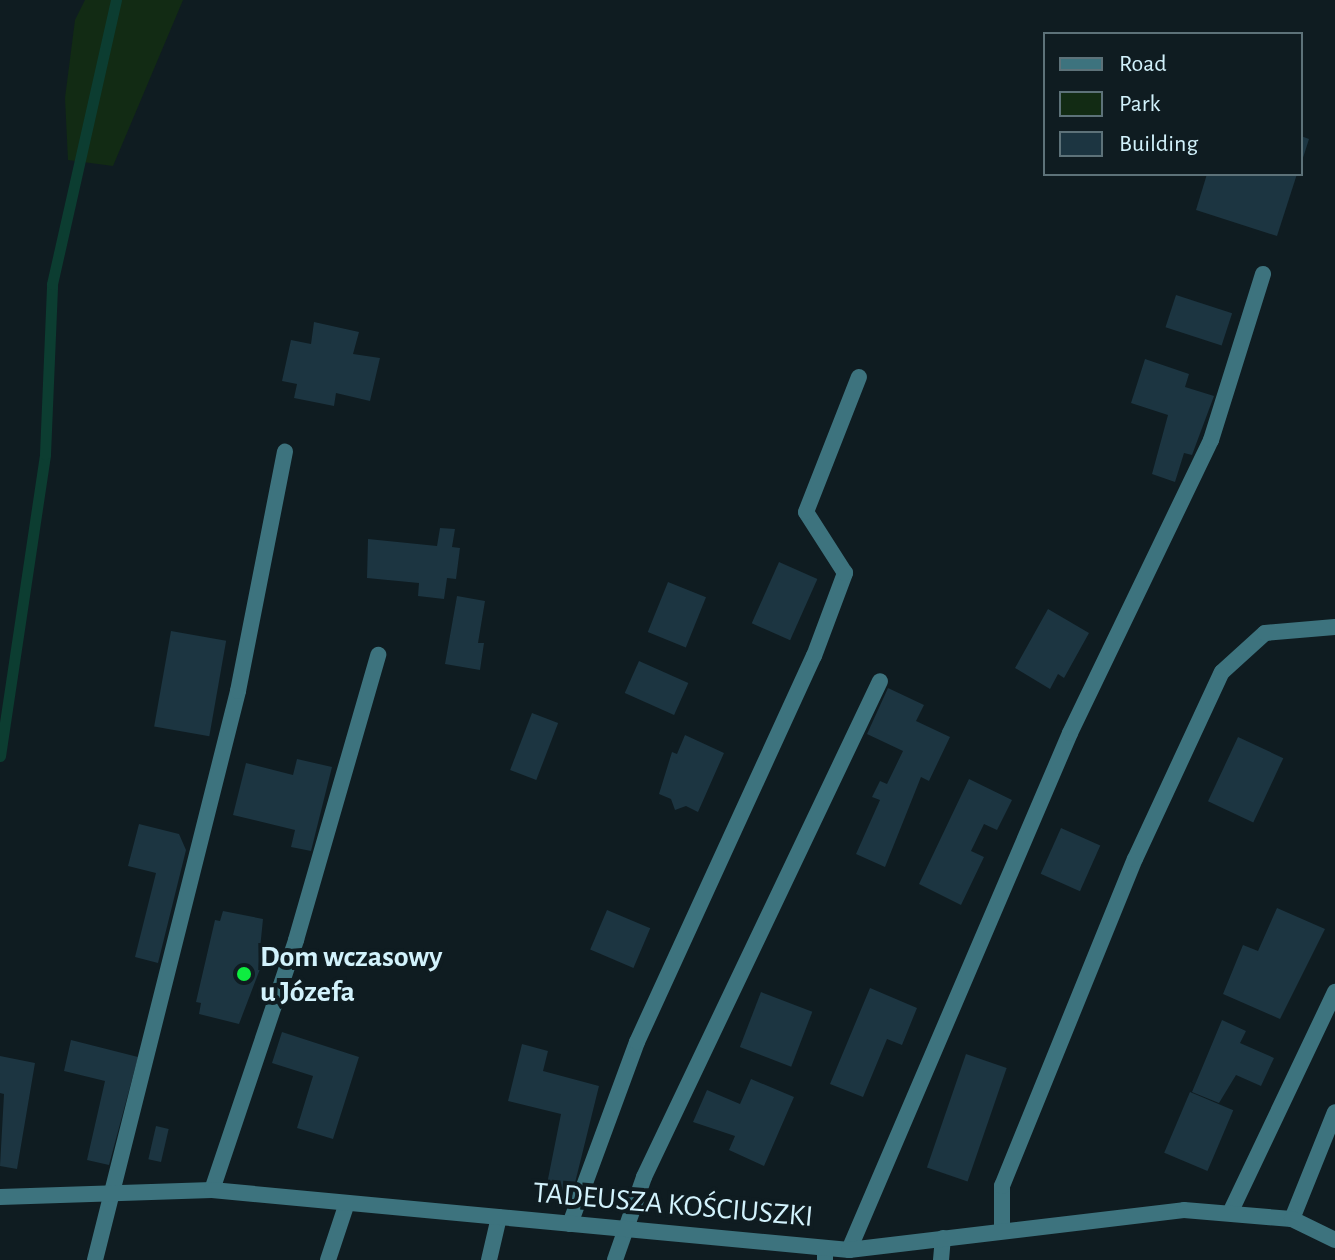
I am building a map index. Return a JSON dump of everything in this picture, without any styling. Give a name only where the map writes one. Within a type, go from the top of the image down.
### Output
[{"type":"street","points":[[849,1250],[1076,719],[1211,440],[1263,274]]},
{"type":"street","points":[[570,1224],[637,1042],[814,656],[845,573],[806,512],[859,377]]},
{"type":"street","points":[[95,1260],[116,1194],[238,691],[285,452]]},
{"type":"street","points":[[1002,1231],[1002,1186],[1135,859],[1222,672],[1265,633],[1335,627]]},
{"type":"street","points":[[212,1190],[296,940],[378,655]]},
{"type":"street","points":[[615,1260],[644,1177],[880,681]]},
{"type":"street","points":[[1230,1213],[1335,992]]},
{"type":"street","points":[[1292,1219],[1335,1112]]},
{"type":"street","name":"TADEUSZA KOŚCIUSZKI","points":[[0,1197],[212,1190],[624,1229],[825,1254],[1184,1210],[1292,1219],[1335,1240]]},
{"type":"street","points":[[328,1260],[347,1203]]},
{"type":"street","points":[[489,1260],[499,1217]]},
{"type":"street","points":[[941,1260],[943,1238]]},
{"type":"green space","points":[[85,0],[183,0],[113,166],[68,160],[65,98],[75,20]]},
{"type":"building","points":[[1303,137],[1309,139],[1303,158]]},
{"type":"building","points":[[1206,176],[1296,176],[1277,236],[1196,210]]},
{"type":"building","points":[[1176,295],[1232,313],[1222,346],[1165,327]]},
{"type":"building","points":[[314,322],[359,332],[353,354],[380,358],[370,401],[336,393],[334,406],[294,398],[297,384],[282,381],[291,340],[311,344]]},
{"type":"building","points":[[1145,359],[1189,374],[1185,387],[1214,396],[1192,455],[1184,453],[1175,482],[1152,474],[1168,415],[1131,403]]},
{"type":"building","points":[[440,528],[455,529],[452,547],[460,548],[456,579],[447,578],[444,599],[418,596],[419,583],[367,578],[368,539],[437,546]]},
{"type":"building","points":[[779,562],[817,579],[790,640],[752,623]]},
{"type":"building","points":[[668,582],[706,597],[686,647],[648,632]]},
{"type":"building","points":[[457,596],[485,601],[478,643],[484,643],[480,670],[445,664]]},
{"type":"building","points":[[1048,609],[1089,633],[1064,678],[1058,674],[1050,689],[1015,668]]},
{"type":"building","points":[[171,631],[226,641],[209,736],[154,727]]},
{"type":"building","points":[[639,661],[688,683],[674,715],[625,693]]},
{"type":"building","points":[[888,688],[924,705],[916,721],[950,737],[929,781],[921,777],[885,867],[856,854],[880,800],[872,797],[880,781],[887,784],[903,751],[867,734]]},
{"type":"building","points":[[532,713],[558,723],[536,780],[510,770]]},
{"type":"building","points":[[685,735],[724,753],[698,812],[686,806],[675,810],[671,799],[659,794],[672,752],[677,754]]},
{"type":"building","points":[[1238,737],[1283,758],[1253,822],[1208,801]]},
{"type":"building","points":[[297,759],[332,767],[311,851],[291,847],[295,830],[233,815],[246,763],[293,775]]},
{"type":"building","points":[[969,779],[1012,800],[997,830],[984,824],[971,851],[984,857],[961,905],[919,884]]},
{"type":"building","points":[[139,824],[179,834],[186,850],[158,963],[135,957],[156,873],[128,866]]},
{"type":"building","points":[[1061,828],[1100,845],[1080,891],[1041,874]]},
{"type":"building","points":[[1277,908],[1325,929],[1280,1019],[1223,994],[1243,945],[1258,951]]},
{"type":"building","points":[[607,910],[650,928],[633,968],[590,950]]},
{"type":"building","points":[[223,911],[263,919],[259,959],[270,961],[268,970],[260,969],[239,1024],[199,1014],[201,1003],[196,1002],[215,920],[220,921]]},
{"type":"building","points":[[870,988],[917,1008],[902,1045],[887,1039],[863,1097],[830,1084]]},
{"type":"building","points":[[761,992],[812,1012],[791,1067],[740,1047]]},
{"type":"building","points":[[1222,1020],[1246,1031],[1240,1043],[1274,1058],[1261,1086],[1236,1075],[1219,1103],[1192,1092]]},
{"type":"building","points":[[282,1032],[359,1057],[333,1139],[297,1128],[313,1076],[272,1063]]},
{"type":"building","points":[[71,1040],[138,1057],[109,1165],[87,1160],[105,1081],[64,1071]]},
{"type":"building","points":[[522,1044],[548,1051],[543,1071],[599,1086],[572,1195],[546,1189],[561,1114],[508,1101]]},
{"type":"building","points":[[966,1054],[1007,1068],[968,1181],[927,1167]]},
{"type":"building","points":[[0,1056],[35,1063],[17,1169],[0,1166],[4,1094],[0,1093]]},
{"type":"building","points":[[751,1079],[794,1097],[764,1166],[729,1150],[735,1136],[693,1122],[707,1090],[740,1104]]},
{"type":"building","points":[[1190,1092],[1233,1110],[1207,1171],[1164,1153]]},
{"type":"building","points":[[156,1126],[169,1129],[161,1162],[148,1159]]},
{"type":"waterway","points":[[0,756],[45,454],[52,284],[116,0]]},
{"type":"place","name":"Dom wczasowy u Józefa","points":[[244,974]]}]
